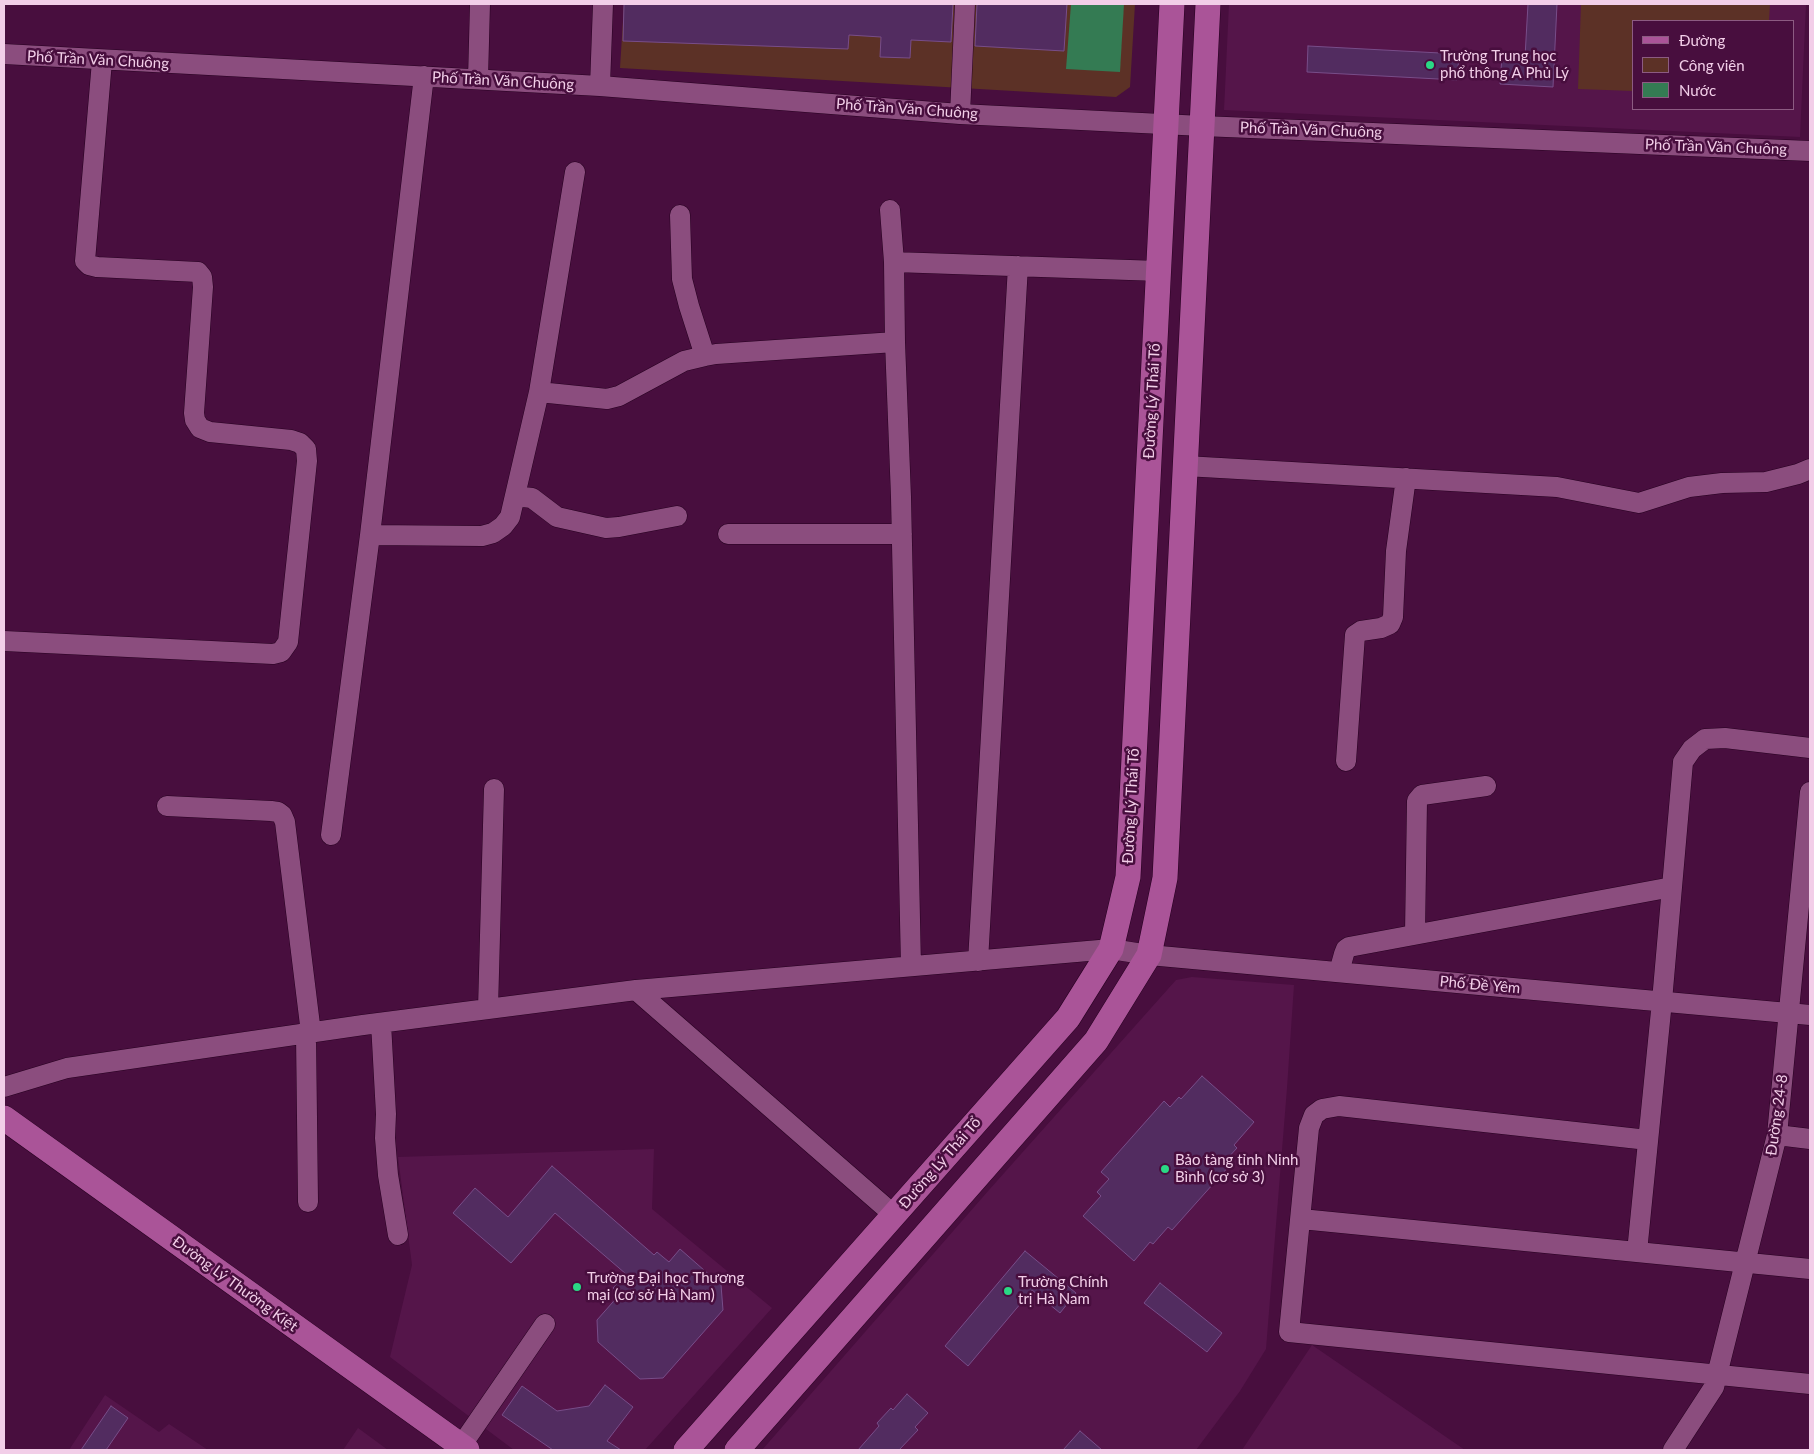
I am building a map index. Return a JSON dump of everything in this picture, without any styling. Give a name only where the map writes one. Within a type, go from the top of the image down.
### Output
[{"type":"main road","name":"Đường Lý Thái Tổ","points":[[686,1450],[1068,1018],[1111,949],[1128,877],[1172,4]]},
{"type":"main road","points":[[737,1450],[1096,1041],[1149,954],[1165,878],[1208,4]]},
{"type":"main road","name":"Đường Lý Thường Kiệt","points":[[4,1118],[464,1448]]},
{"type":"street","points":[[478,79],[480,4]]},
{"type":"street","points":[[600,86],[603,4]]},
{"type":"street","points":[[960,114],[965,4]]},
{"type":"street","name":"Phố Trần Văn Chuông","points":[[4,54],[102,61],[600,86],[960,114],[1810,151]]},
{"type":"street","points":[[4,642],[273,654],[281,652],[288,642],[307,461],[306,449],[300,442],[291,440],[210,432],[200,428],[194,413],[203,287],[202,277],[198,272],[97,267],[89,265],[85,261],[102,61]]},
{"type":"street","points":[[331,835],[370,535],[424,76]]},
{"type":"street","points":[[370,535],[482,536],[494,533],[510,517],[539,392],[575,172]]},
{"type":"street","points":[[890,210],[894,262],[902,534],[911,966]]},
{"type":"street","points":[[680,215],[682,280],[706,356]]},
{"type":"street","points":[[894,262],[1159,271]]},
{"type":"street","points":[[978,961],[1018,266]]},
{"type":"street","points":[[539,392],[607,399],[618,396],[684,361],[716,354],[895,342]]},
{"type":"street","points":[[1185,466],[1557,486],[1639,503],[1689,487],[1722,483],[1766,482],[1810,469]]},
{"type":"street","points":[[1346,761],[1355,635],[1361,630],[1381,628],[1390,624],[1393,617],[1396,551],[1406,478]]},
{"type":"street","points":[[515,496],[532,498],[557,517],[606,528],[677,516]]},
{"type":"street","points":[[728,534],[902,534]]},
{"type":"street","points":[[1637,1252],[1662,1001],[1682,762],[1692,749],[1705,739],[1725,738],[1810,748]]},
{"type":"street","points":[[1415,934],[1417,801],[1422,796],[1486,786]]},
{"type":"street","points":[[488,1009],[494,789]]},
{"type":"street","name":"Đường 24-8","points":[[1673,1450],[1714,1386],[1777,1135],[1806,878],[1810,792]]},
{"type":"street","points":[[167,806],[271,811],[282,815],[296,905],[308,1033],[308,1202]]},
{"type":"street","points":[[1339,972],[1346,949],[1349,947],[1672,887]]},
{"type":"street","name":"Phố Đề Yêm","points":[[4,1087],[67,1068],[308,1033],[636,990],[1111,949],[1810,1015]]},
{"type":"street","points":[[636,990],[894,1215]]},
{"type":"street","points":[[381,1023],[386,1114],[385,1138],[388,1175],[398,1234]]},
{"type":"street","points":[[1648,1140],[1339,1106],[1322,1109],[1314,1115],[1309,1128],[1290,1332],[1810,1384]]},
{"type":"street","points":[[1777,1135],[1810,1138]]},
{"type":"street","points":[[1301,1219],[1810,1269]]},
{"type":"street","points":[[464,1448],[545,1324]]},
{"type":"shaded area","name":"Trường Trung học phổ thông A Phủ Lý","points":[[1229,4],[1806,4],[1800,137],[1224,110]]},
{"type":"shaded area","points":[[1192,977],[1294,985],[1266,1349],[1240,1391],[1196,1450],[762,1450],[989,1190],[1176,980]]},
{"type":"shaded area","name":"Trường Đại học Thương mại (cơ sở Hà Nam)","points":[[654,1149],[652,1209],[772,1308],[645,1450],[514,1450],[390,1357],[412,1265],[398,1157]]},
{"type":"shaded area","points":[[1312,1345],[1465,1450],[1242,1450]]},
{"type":"shaded area","points":[[105,1395],[159,1432],[169,1424],[208,1450],[69,1450]]},
{"type":"shaded area","points":[[358,1428],[388,1450],[343,1450]]},
{"type":"green space","points":[[624,4],[1135,4],[1130,87],[1116,97],[620,68]]},
{"type":"green space","points":[[1581,4],[1770,4],[1769,20],[1632,20],[1632,91],[1578,89]]},
{"type":"water","points":[[1071,4],[1124,4],[1120,72],[1066,69]]},
{"type":"building","points":[[624,4],[953,4],[951,42],[911,40],[910,58],[880,57],[881,37],[849,35],[848,49],[623,41]]},
{"type":"building","points":[[977,4],[1067,4],[1064,51],[975,46]]},
{"type":"building","points":[[1528,4],[1557,4],[1553,87],[1500,84],[1502,56],[1525,57]]},
{"type":"building","points":[[1308,46],[1459,54],[1457,80],[1307,72]]},
{"type":"building","name":"Bảo tàng tỉnh Ninh Bình (cơ sở 3)","points":[[1202,1076],[1254,1122],[1234,1145],[1237,1148],[1225,1161],[1230,1165],[1172,1230],[1168,1227],[1153,1244],[1150,1242],[1134,1261],[1083,1216],[1101,1196],[1097,1192],[1109,1179],[1101,1172],[1164,1101],[1170,1107],[1179,1097],[1181,1099]]},
{"type":"building","points":[[552,1166],[654,1255],[657,1252],[669,1262],[680,1249],[721,1285],[723,1310],[663,1378],[640,1379],[598,1342],[597,1320],[620,1294],[613,1288],[626,1274],[555,1213],[511,1263],[453,1213],[475,1188],[508,1217]]},
{"type":"building","points":[[1025,1251],[1076,1293],[1060,1313],[1032,1290],[968,1366],[945,1346]]},
{"type":"building","points":[[1160,1283],[1222,1333],[1207,1352],[1144,1303]]},
{"type":"building","points":[[605,1385],[633,1407],[607,1441],[621,1450],[553,1450],[502,1415],[522,1386],[557,1411],[589,1406]]},
{"type":"building","points":[[907,1394],[928,1413],[915,1427],[918,1430],[899,1450],[858,1450],[879,1426],[877,1423],[891,1408],[893,1410]]},
{"type":"building","points":[[111,1406],[128,1418],[106,1450],[81,1450]]},
{"type":"building","points":[[1080,1431],[1102,1450],[1063,1450]]},
{"type":"place","name":"Trường Trung học phổ thông A Phủ Lý","points":[[1430,65]]},
{"type":"place","name":"Bảo tàng tỉnh Ninh Bình (cơ sở 3)","points":[[1165,1169]]},
{"type":"place","name":"Trường Đại học Thương mại (cơ sở Hà Nam)","points":[[577,1287]]},
{"type":"place","name":"Trường Chính trị Hà Nam","points":[[1008,1291]]}]
